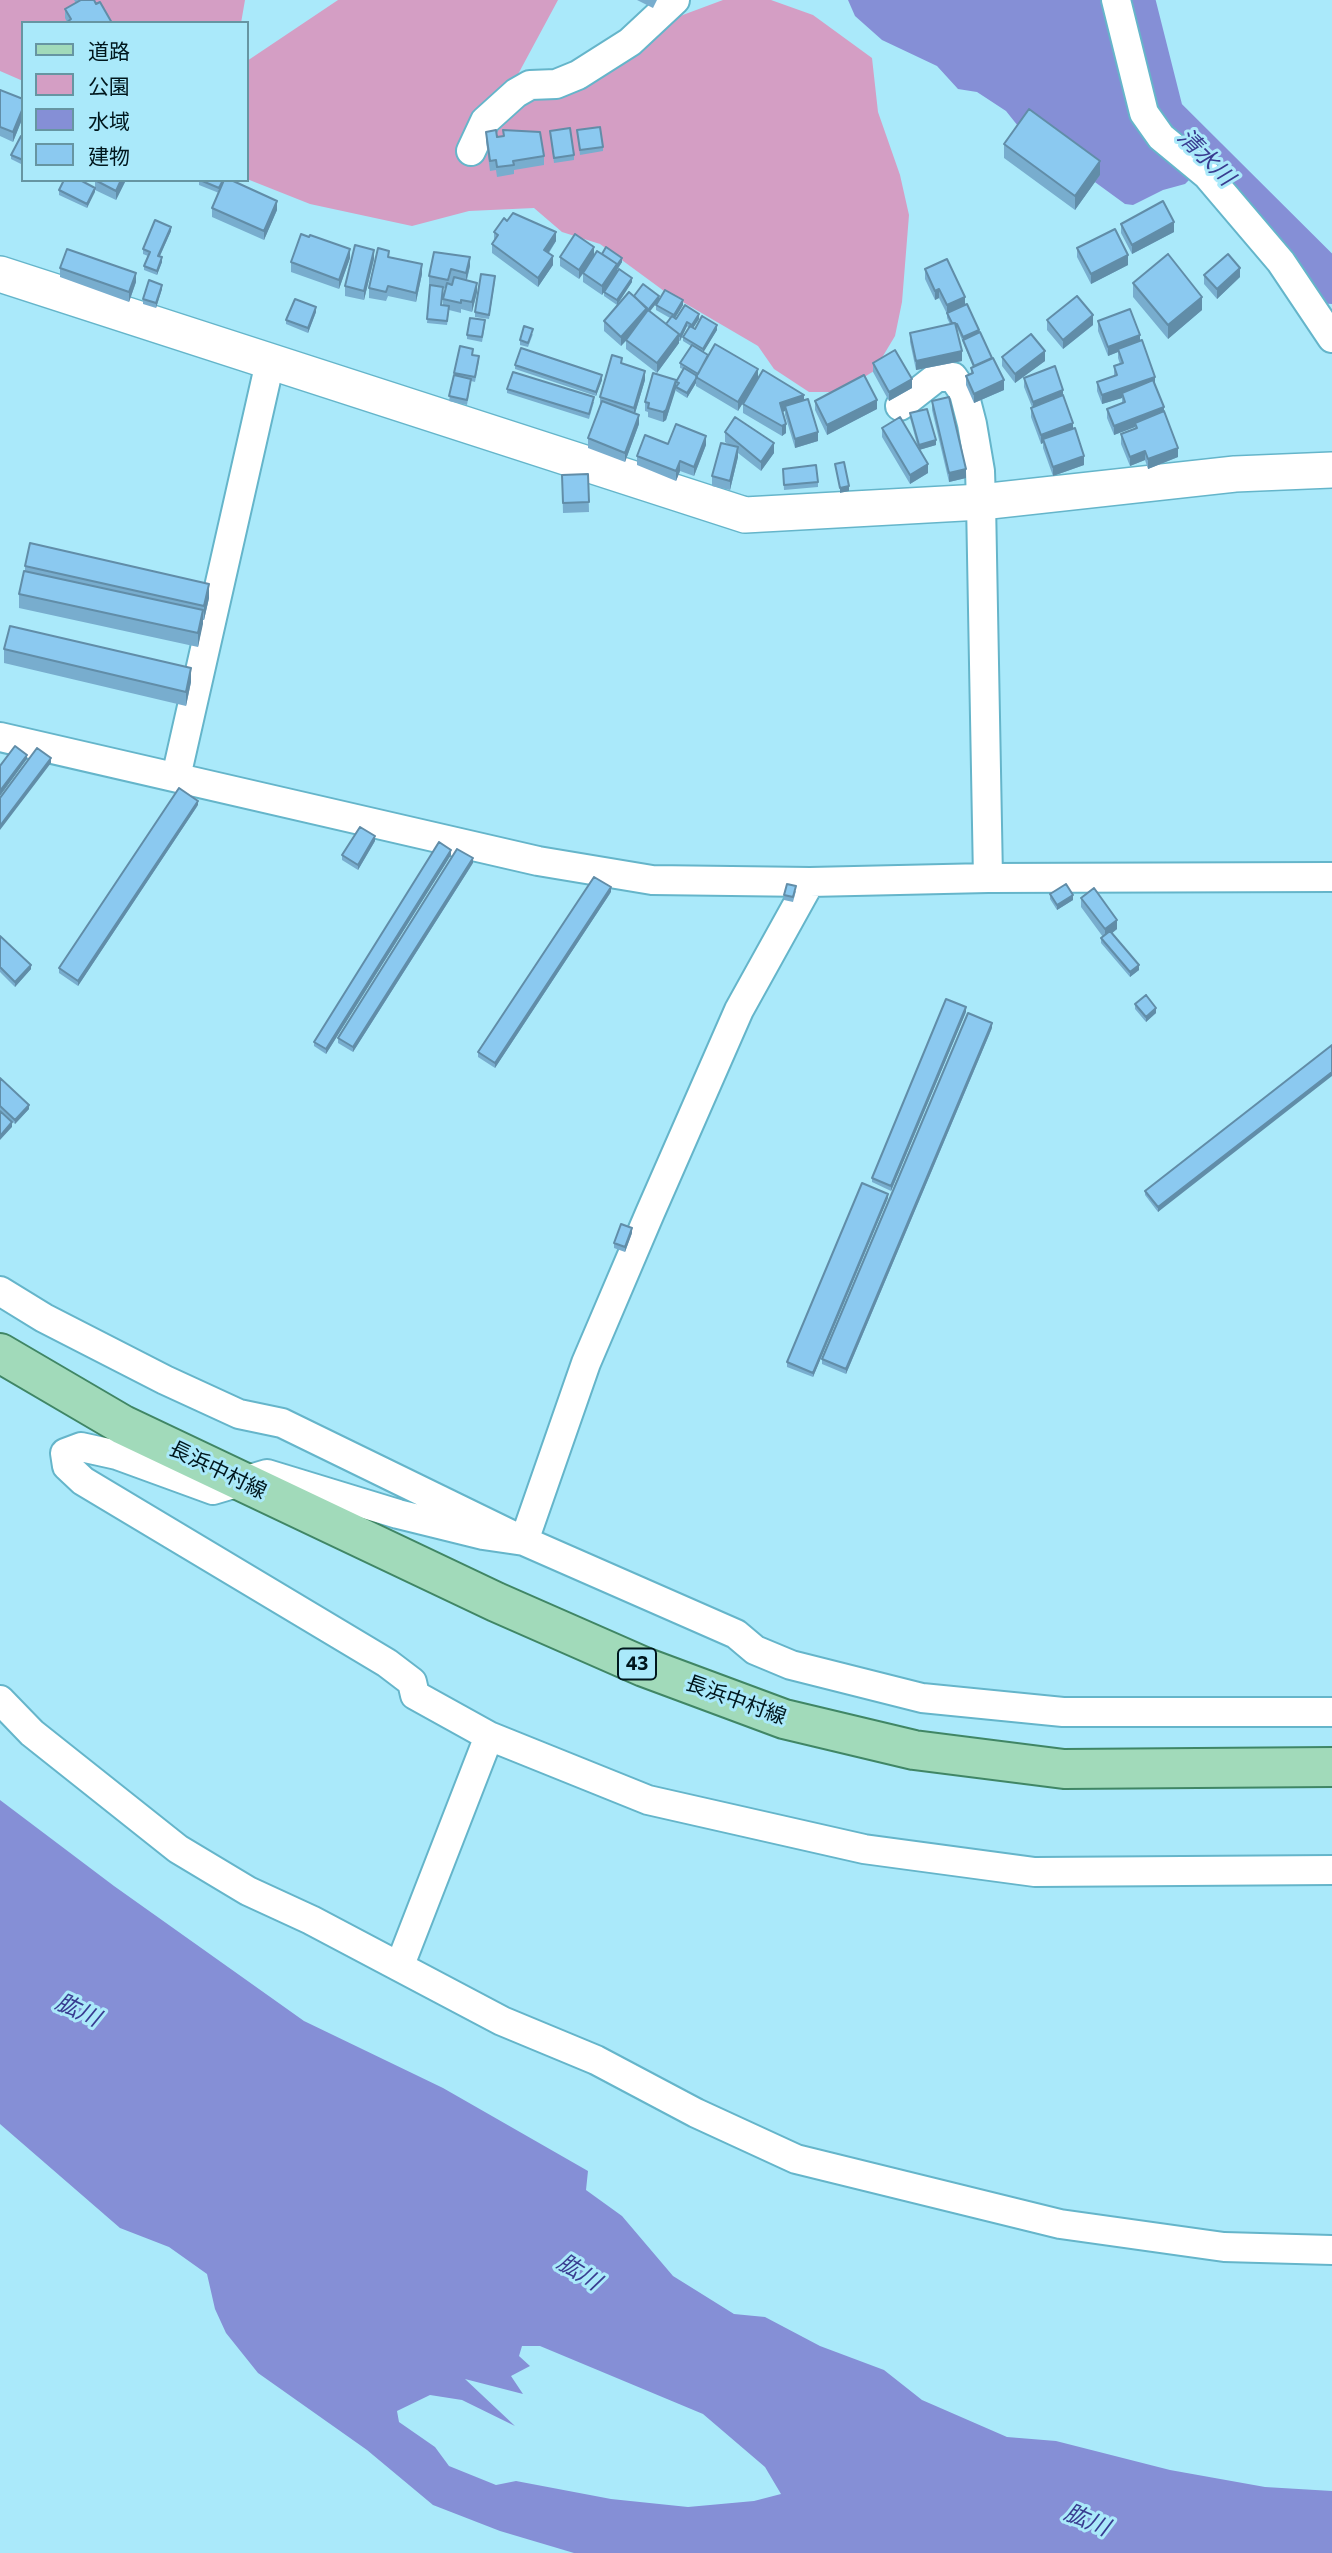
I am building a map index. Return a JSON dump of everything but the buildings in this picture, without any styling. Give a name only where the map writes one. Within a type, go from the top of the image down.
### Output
[{"type":"main road","name":"長浜中村線","points":[[0,1353],[123,1425],[496,1602],[619,1657],[784,1719],[914,1750],[1064,1769],[1332,1767]]},
{"type":"street","points":[[471,151],[485,121],[516,93],[530,85],[556,83],[578,75],[630,42],[675,0]]},
{"type":"street","points":[[1116,0],[1144,113],[1161,137],[1207,175],[1281,262],[1332,338]]},
{"type":"street","points":[[0,274],[745,515],[981,502],[1235,474],[1332,470]]},
{"type":"street","points":[[176,777],[271,362]]},
{"type":"street","points":[[901,406],[937,377],[953,377],[964,393],[972,424],[980,471],[988,878]]},
{"type":"street","points":[[0,737],[600,873],[652,880],[810,882],[988,878],[1332,877]]},
{"type":"street","points":[[524,1541],[586,1363],[650,1213],[739,1010],[810,882]]},
{"type":"street","points":[[0,1291],[44,1318],[166,1380],[239,1414],[282,1423],[524,1541],[736,1634],[755,1650],[791,1665],[922,1698],[1063,1712],[1332,1712]]},
{"type":"street","points":[[524,1541],[483,1535],[398,1514],[267,1474],[213,1490],[117,1455],[81,1447],[65,1453],[67,1466],[83,1481],[387,1663],[412,1682],[415,1695],[489,1736],[648,1800],[864,1849],[1035,1872],[1332,1870]]},
{"type":"street","points":[[0,1700],[32,1733],[178,1849],[248,1891],[400,1965],[502,2021],[596,2060],[696,2113],[796,2159],[1060,2224],[1224,2247],[1332,2250]]},
{"type":"street","points":[[400,1965],[489,1736]]},
{"type":"green space","points":[[0,0],[245,0],[241,21],[21,21],[21,80],[0,71]]},
{"type":"green space","points":[[338,0],[558,0],[509,91],[672,19],[723,0],[771,0],[813,15],[872,58],[878,112],[900,175],[909,215],[902,302],[895,336],[874,371],[840,392],[809,392],[774,369],[758,346],[664,291],[600,244],[562,232],[534,208],[469,211],[412,226],[310,204],[248,179],[248,60]]},
{"type":"water","points":[[848,0],[1105,0],[1190,179],[1185,184],[1163,190],[1133,205],[1125,204],[1018,126],[1006,111],[977,92],[958,89],[937,66],[882,40],[855,16]]},
{"type":"water","name":"肱川","points":[[0,1800],[114,1886],[304,2021],[443,2088],[588,2171],[586,2190],[622,2216],[673,2276],[734,2314],[765,2317],[820,2346],[884,2370],[922,2400],[1007,2437],[1056,2441],[1170,2470],[1265,2487],[1332,2491],[1332,2553],[574,2553],[500,2531],[433,2505],[367,2450],[258,2373],[226,2333],[215,2309],[207,2274],[169,2247],[120,2228],[0,2124]],"holes":[[[522,2346],[540,2346],[703,2414],[765,2467],[781,2494],[754,2501],[688,2507],[611,2499],[516,2481],[496,2485],[449,2466],[435,2447],[399,2422],[397,2411],[430,2395],[462,2400],[515,2426],[465,2379],[523,2394],[511,2376],[530,2366],[519,2356]]]},
{"type":"waterway","name":"清水川","points":[[1134,0],[1163,115],[1332,283]]}]
